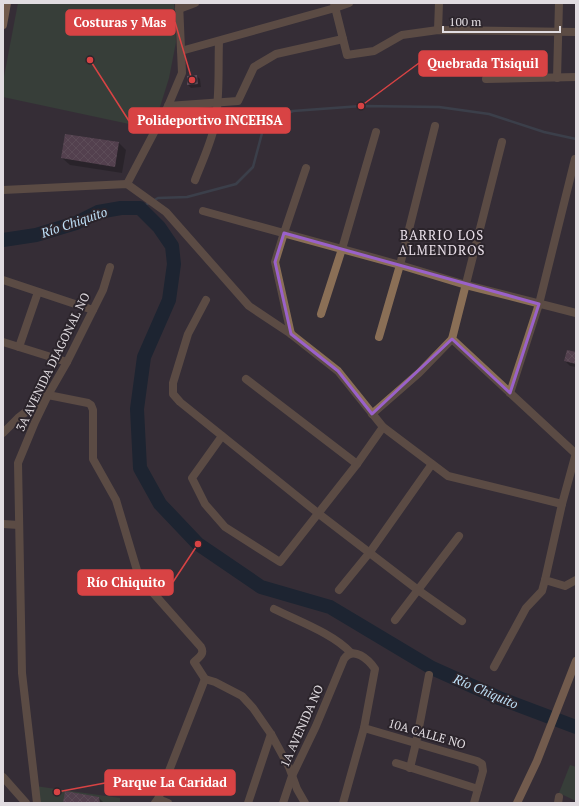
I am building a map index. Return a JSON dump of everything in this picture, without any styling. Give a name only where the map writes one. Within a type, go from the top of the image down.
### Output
[{"type":"street","points":[[3,25],[7,3]]},
{"type":"street","points":[[127,184],[168,106],[182,73],[179,6],[194,3]]},
{"type":"street","points":[[181,51],[334,6],[349,3]]},
{"type":"street","points":[[438,30],[439,3]]},
{"type":"street","points":[[557,78],[559,3]]},
{"type":"street","points":[[334,6],[347,55],[374,51],[402,35],[438,30],[576,32]]},
{"type":"street","points":[[168,106],[238,101],[254,67],[276,54],[343,39]]},
{"type":"street","points":[[195,180],[215,125],[219,40]]},
{"type":"street","points":[[486,79],[576,77]]},
{"type":"street","points":[[379,337],[400,265],[435,126]]},
{"type":"street","points":[[321,314],[342,249],[376,132]]},
{"type":"street","points":[[372,414],[418,373],[452,339],[502,142]]},
{"type":"street","points":[[510,393],[539,304],[575,159]]},
{"type":"street","points":[[291,334],[275,262],[306,168]]},
{"type":"street","points":[[3,190],[127,184],[166,212],[249,306],[291,334],[338,371],[383,427],[448,476],[562,504]]},
{"type":"street","points":[[203,211],[400,265],[466,285],[576,314]]},
{"type":"street","name":"3A AVENIDA DIAGONAL NO","points":[[37,803],[22,674],[18,463],[48,395],[67,362],[103,290],[110,267]]},
{"type":"street","points":[[3,280],[93,310]]},
{"type":"street","points":[[19,347],[38,292]]},
{"type":"street","points":[[206,300],[188,334],[173,383],[173,394],[180,402],[318,514],[370,552],[418,590],[462,621]]},
{"type":"street","points":[[452,339],[576,453],[562,504],[542,591],[526,608],[494,667]]},
{"type":"street","points":[[3,342],[67,362]]},
{"type":"street","points":[[246,379],[357,464]]},
{"type":"street","points":[[3,433],[18,418],[48,395],[92,405],[93,459],[116,500],[139,577],[203,650],[202,654],[194,662],[205,679],[215,682],[242,696],[253,708],[271,734],[289,767],[297,789],[305,803]]},
{"type":"street","points":[[222,436],[192,478],[205,504],[225,527],[280,562],[357,464],[383,427]]},
{"type":"street","points":[[339,590],[370,552],[432,464]]},
{"type":"street","points":[[3,524],[19,525]]},
{"type":"street","points":[[395,620],[459,536]]},
{"type":"street","points":[[545,580],[565,586],[576,580]]},
{"type":"street","points":[[274,609],[335,639],[345,646],[351,653],[358,654],[369,660],[375,669],[364,728],[343,803]]},
{"type":"street","name":"1A AVENIDA NO","points":[[283,803],[292,776],[316,726],[344,659],[347,654],[351,653]]},
{"type":"street","points":[[517,803],[537,761],[575,665]]},
{"type":"street","points":[[410,768],[429,675]]},
{"type":"street","points":[[168,803],[157,801],[205,679]]},
{"type":"street","name":"10A CALLE NO","points":[[364,728],[477,761],[482,764],[483,771],[478,789]]},
{"type":"street","points":[[248,803],[271,734]]},
{"type":"street","points":[[396,763],[478,789],[474,803]]},
{"type":"street","points":[[3,777],[26,803]]},
{"type":"highlighted area","points":[[284,233],[539,304],[510,393],[452,339],[372,414],[338,371],[291,334],[275,262]]},
{"type":"green space","points":[[18,3],[174,3],[176,42],[169,78],[159,110],[148,128],[3,97],[3,82]]},
{"type":"green space","points":[[570,765],[576,767],[576,801],[559,793]]},
{"type":"green space","points":[[35,786],[120,798],[120,803],[37,803]]},
{"type":"building","points":[[197,75],[198,84],[187,85],[187,76]]},
{"type":"building","points":[[65,134],[119,142],[115,167],[61,158]]},
{"type":"building","points":[[567,350],[576,352],[576,364],[564,361]]},
{"type":"building","points":[[65,791],[99,797],[100,803],[63,803]]},
{"type":"waterway","points":[[140,208],[158,198],[187,197],[236,184],[253,167],[265,122],[293,111],[361,106],[439,107],[489,114],[544,132],[576,139]]},
{"type":"waterway","name":"Río Chiquito","points":[[3,240],[36,235],[76,223],[98,212],[121,208],[140,208],[159,227],[172,246],[174,264],[169,300],[144,357],[137,409],[140,468],[160,504],[198,544],[261,587],[330,607],[432,668],[499,698],[576,727]]},
{"type":"place","name":"Polideportivo INCEHSA","points":[[90,60]]},
{"type":"place","name":"Costuras y Mas","points":[[192,80]]},
{"type":"place","name":"Quebrada Tisiquil","points":[[361,106]]},
{"type":"place","name":"Río Chiquito","points":[[198,544]]},
{"type":"place","name":"Parque La Caridad","points":[[57,792]]},
{"type":"district","name":"BARRIO LOS ALMENDROS","points":[[442,242]]}]
